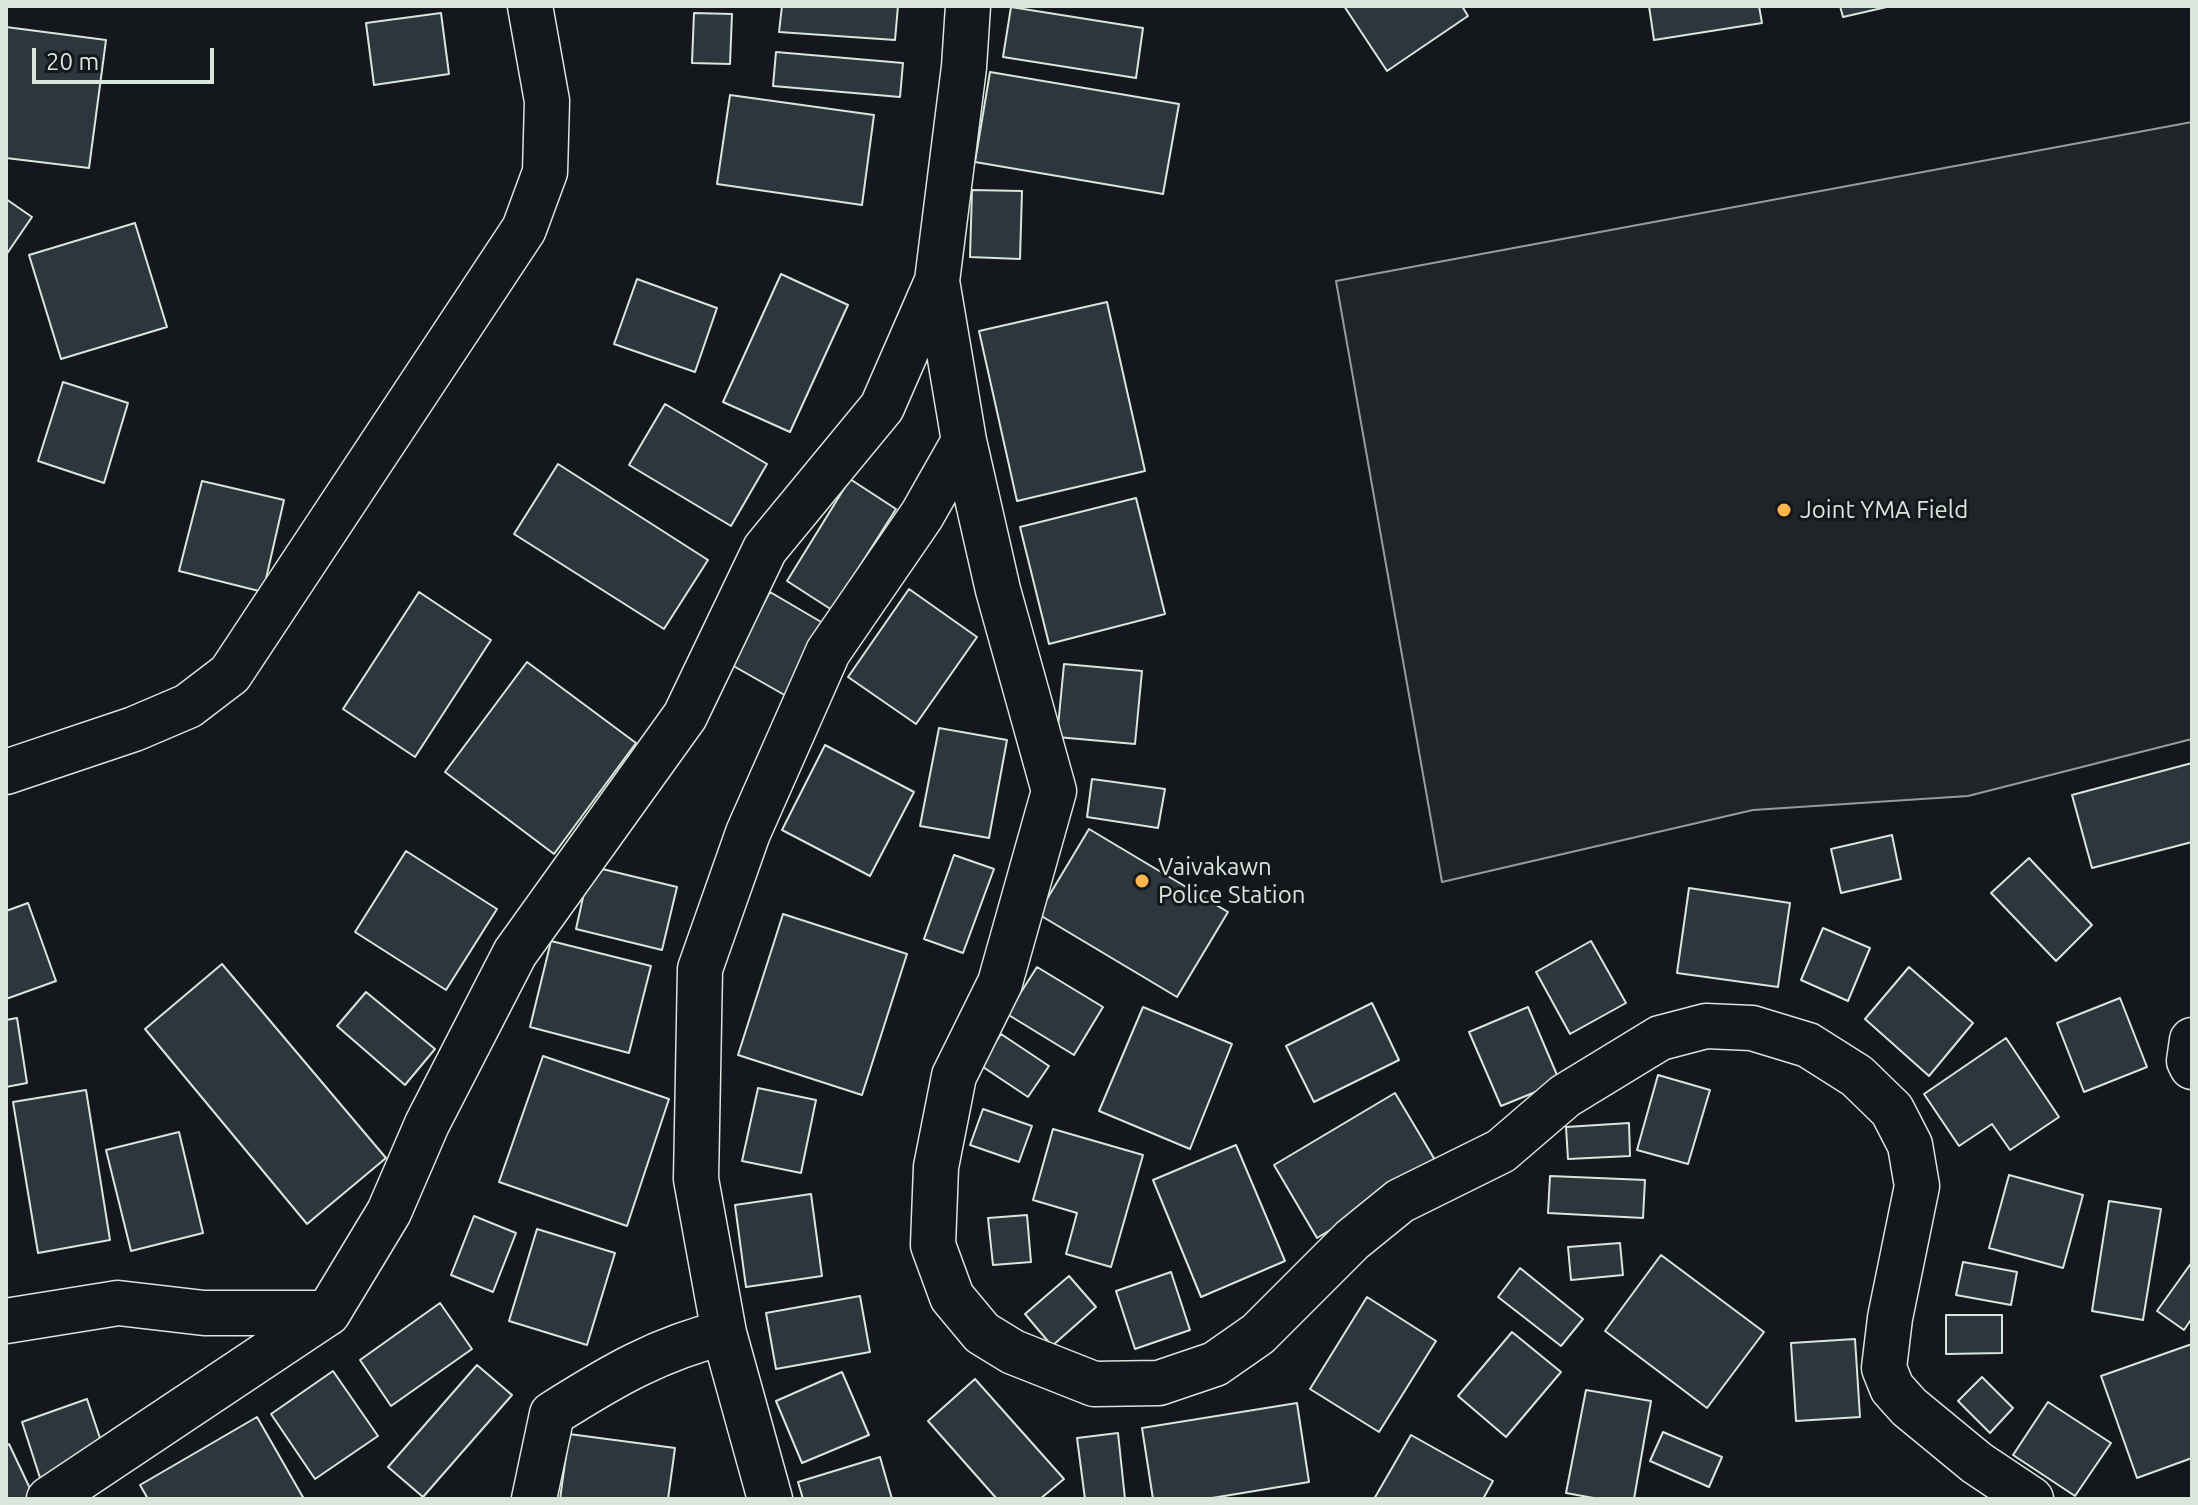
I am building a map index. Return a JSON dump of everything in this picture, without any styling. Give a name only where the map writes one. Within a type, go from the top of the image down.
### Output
[{"type":"street","points":[[6,772],[134,729],[188,706],[230,674],[524,229],[545,172],[546,158],[547,101],[530,6]]},
{"type":"street","points":[[49,1499],[328,1313],[389,1212],[427,1124],[515,953],[685,716],[765,549],[882,407],[937,281],[964,67],[968,6]]},
{"type":"street","points":[[937,281],[964,441],[998,590],[1054,791],[1000,983],[954,1076],[936,1167],[933,1245],[952,1297],[982,1333],[1013,1352],[1094,1384],[1159,1383],[1215,1364],[1258,1334],[1352,1240],[1400,1201],[1501,1151],[1565,1096],[1660,1038],[1706,1026],[1752,1028],[1808,1045],[1857,1076],[1892,1110],[1910,1145],[1917,1186],[1890,1318],[1884,1368],[1892,1388],[1909,1407],[1977,1463],[2031,1499]]},
{"type":"street","points":[[770,1499],[724,1333],[696,1179],[700,969],[748,833],[828,652],[922,515],[964,441]]},
{"type":"street","points":[[2192,1040],[2189,1061],[2192,1067]]},
{"type":"street","points":[[6,1321],[118,1303],[204,1313],[328,1313]]},
{"type":"street","points":[[534,1499],[552,1414],[610,1377],[680,1343],[724,1333]]},
{"type":"shaded area","name":"Joint YMA Field","points":[[2192,122],[2192,739],[1968,796],[1753,810],[1442,882],[1336,281]]},
{"type":"building","points":[[782,6],[898,6],[895,40],[779,32]]},
{"type":"building","points":[[1344,6],[1462,6],[1468,16],[1387,71]]},
{"type":"building","points":[[1649,6],[1759,6],[1762,23],[1654,40]]},
{"type":"building","points":[[1840,6],[1891,6],[1843,17]]},
{"type":"building","points":[[1011,7],[1143,28],[1136,78],[1003,57]]},
{"type":"building","points":[[441,13],[449,74],[374,85],[366,23]]},
{"type":"building","points":[[694,13],[732,14],[730,64],[692,63]]},
{"type":"building","points":[[6,27],[106,40],[89,168],[6,158]]},
{"type":"building","points":[[776,52],[903,63],[900,97],[773,86]]},
{"type":"building","points":[[990,72],[1179,104],[1163,194],[975,162]]},
{"type":"building","points":[[730,95],[874,115],[862,205],[717,184]]},
{"type":"building","points":[[972,190],[1022,191],[1020,259],[970,257]]},
{"type":"building","points":[[6,199],[32,217],[6,255]]},
{"type":"building","points":[[135,223],[167,327],[61,359],[29,255]]},
{"type":"building","points":[[781,274],[848,305],[790,432],[723,402]]},
{"type":"building","points":[[637,279],[717,308],[695,372],[614,344]]},
{"type":"building","points":[[1107,302],[1145,471],[1017,501],[979,331]]},
{"type":"building","points":[[63,382],[128,403],[104,483],[38,461]]},
{"type":"building","points":[[665,404],[767,464],[731,526],[629,465]]},
{"type":"building","points":[[558,464],[708,560],[664,629],[514,534]]},
{"type":"building","points":[[850,479],[896,509],[832,610],[787,581]]},
{"type":"building","points":[[202,481],[284,500],[263,592],[179,571]]},
{"type":"building","points":[[1136,498],[1165,614],[1049,644],[1020,527]]},
{"type":"building","points":[[909,589],[977,637],[916,724],[848,677]]},
{"type":"building","points":[[419,592],[491,640],[415,757],[343,709]]},
{"type":"building","points":[[770,592],[828,626],[788,697],[730,664]]},
{"type":"building","points":[[527,662],[636,743],[554,854],[445,772]]},
{"type":"building","points":[[1064,664],[1142,671],[1135,744],[1057,737]]},
{"type":"building","points":[[939,728],[1007,740],[989,838],[920,826]]},
{"type":"building","points":[[825,745],[914,792],[870,876],[782,830]]},
{"type":"building","points":[[2192,763],[2192,842],[2092,868],[2072,795]]},
{"type":"building","points":[[1092,779],[1165,789],[1158,828],[1087,817]]},
{"type":"building","points":[[1089,829],[1228,912],[1177,997],[1038,914]]},
{"type":"building","points":[[1892,835],[1901,879],[1841,893],[1831,849]]},
{"type":"building","points":[[406,851],[497,909],[446,990],[355,932]]},
{"type":"building","points":[[954,855],[994,869],[963,953],[924,939]]},
{"type":"building","points":[[2029,858],[2092,925],[2056,961],[1991,893]]},
{"type":"building","points":[[590,866],[677,887],[662,950],[576,929]]},
{"type":"building","points":[[1689,888],[1790,903],[1778,987],[1677,973]]},
{"type":"building","points":[[28,903],[56,981],[6,999],[6,911]]},
{"type":"building","points":[[783,914],[907,954],[862,1095],[738,1055]]},
{"type":"building","points":[[1823,928],[1870,948],[1848,1001],[1801,980]]},
{"type":"building","points":[[551,941],[651,966],[629,1053],[530,1027]]},
{"type":"building","points":[[1591,941],[1626,1003],[1570,1034],[1536,972]]},
{"type":"building","points":[[222,964],[386,1158],[307,1224],[145,1029]]},
{"type":"building","points":[[1037,967],[1103,1007],[1074,1055],[1007,1014]]},
{"type":"building","points":[[1909,967],[1973,1023],[1929,1076],[1865,1019]]},
{"type":"building","points":[[366,992],[435,1049],[405,1085],[337,1026]]},
{"type":"building","points":[[2120,998],[2147,1067],[2084,1092],[2057,1023]]},
{"type":"building","points":[[1372,1003],[1399,1060],[1314,1102],[1286,1046]]},
{"type":"building","points":[[1143,1007],[1232,1044],[1190,1149],[1099,1111]]},
{"type":"building","points":[[1528,1007],[1560,1082],[1501,1106],[1469,1032]]},
{"type":"building","points":[[17,1018],[27,1083],[6,1087],[6,1020]]},
{"type":"building","points":[[1001,1034],[1049,1066],[1028,1097],[980,1065]]},
{"type":"building","points":[[2006,1038],[2059,1117],[2010,1150],[1992,1124],[1959,1146],[1924,1094]]},
{"type":"building","points":[[543,1056],[669,1099],[627,1226],[499,1182]]},
{"type":"building","points":[[1658,1075],[1710,1090],[1688,1164],[1637,1150]]},
{"type":"building","points":[[758,1088],[816,1100],[801,1173],[742,1161]]},
{"type":"building","points":[[86,1090],[110,1240],[38,1253],[13,1102]]},
{"type":"building","points":[[1395,1093],[1438,1165],[1317,1238],[1274,1165]]},
{"type":"building","points":[[983,1109],[1032,1126],[1019,1162],[970,1145]]},
{"type":"building","points":[[1629,1123],[1630,1156],[1568,1159],[1566,1127]]},
{"type":"building","points":[[1053,1129],[1143,1155],[1111,1267],[1066,1254],[1077,1213],[1033,1200]]},
{"type":"building","points":[[179,1132],[203,1233],[131,1251],[106,1150]]},
{"type":"building","points":[[1236,1145],[1285,1261],[1201,1297],[1153,1180]]},
{"type":"building","points":[[2009,1175],[2083,1195],[2063,1268],[1989,1248]]},
{"type":"building","points":[[1550,1176],[1645,1180],[1643,1218],[1548,1213]]},
{"type":"building","points":[[811,1194],[822,1276],[746,1287],[735,1205]]},
{"type":"building","points":[[2109,1201],[2161,1209],[2143,1320],[2092,1311]]},
{"type":"building","points":[[1027,1215],[1031,1262],[993,1265],[988,1218]]},
{"type":"building","points":[[474,1216],[516,1233],[493,1292],[451,1275]]},
{"type":"building","points":[[537,1229],[615,1253],[587,1345],[509,1321]]},
{"type":"building","points":[[1620,1243],[1623,1275],[1571,1280],[1568,1247]]},
{"type":"building","points":[[1661,1255],[1764,1332],[1707,1408],[1605,1331]]},
{"type":"building","points":[[1963,1262],[2017,1272],[2011,1305],[1956,1295]]},
{"type":"building","points":[[2192,1262],[2192,1318],[2184,1330],[2157,1311]]},
{"type":"building","points":[[1520,1268],[1583,1319],[1561,1346],[1498,1297]]},
{"type":"building","points":[[1171,1272],[1190,1330],[1135,1349],[1116,1291]]},
{"type":"building","points":[[1069,1276],[1096,1307],[1052,1346],[1025,1314]]},
{"type":"building","points":[[860,1296],[870,1352],[776,1369],[766,1313]]},
{"type":"building","points":[[1367,1297],[1436,1341],[1379,1432],[1310,1389]]},
{"type":"building","points":[[440,1303],[472,1349],[391,1406],[360,1360]]},
{"type":"building","points":[[1946,1315],[2002,1315],[2002,1353],[1946,1354]]},
{"type":"building","points":[[1512,1332],[1561,1372],[1506,1437],[1458,1396]]},
{"type":"building","points":[[1855,1339],[1860,1417],[1796,1421],[1791,1343]]},
{"type":"building","points":[[2192,1344],[2192,1458],[2137,1478],[2101,1376]]},
{"type":"building","points":[[477,1365],[512,1395],[423,1497],[388,1467]]},
{"type":"building","points":[[333,1371],[378,1436],[315,1479],[271,1414]]},
{"type":"building","points":[[842,1372],[869,1435],[802,1463],[776,1401]]},
{"type":"building","points":[[1982,1377],[2013,1408],[1990,1433],[1958,1401]]},
{"type":"building","points":[[975,1379],[1064,1479],[1040,1499],[997,1499],[928,1421]]},
{"type":"building","points":[[1586,1390],[1651,1401],[1634,1499],[1599,1499],[1566,1493]]},
{"type":"building","points":[[87,1399],[107,1459],[41,1481],[22,1422]]},
{"type":"building","points":[[2048,1402],[2111,1443],[2075,1496],[2013,1455]]},
{"type":"building","points":[[1297,1403],[1309,1482],[1206,1499],[1153,1499],[1142,1428]]},
{"type":"building","points":[[257,1417],[304,1499],[148,1499],[140,1485]]},
{"type":"building","points":[[1663,1432],[1722,1457],[1709,1487],[1650,1461]]},
{"type":"building","points":[[1118,1433],[1125,1499],[1085,1499],[1077,1438]]},
{"type":"building","points":[[569,1434],[675,1448],[668,1499],[560,1499]]},
{"type":"building","points":[[1411,1435],[1493,1481],[1483,1499],[1374,1499]]},
{"type":"building","points":[[9,1444],[35,1499],[6,1499],[6,1446]]},
{"type":"building","points":[[880,1457],[892,1499],[803,1499],[798,1482]]},
{"type":"place","name":"Joint YMA Field","points":[[1784,510]]},
{"type":"place","name":"Vaivakawn Police Station","points":[[1142,881]]}]
